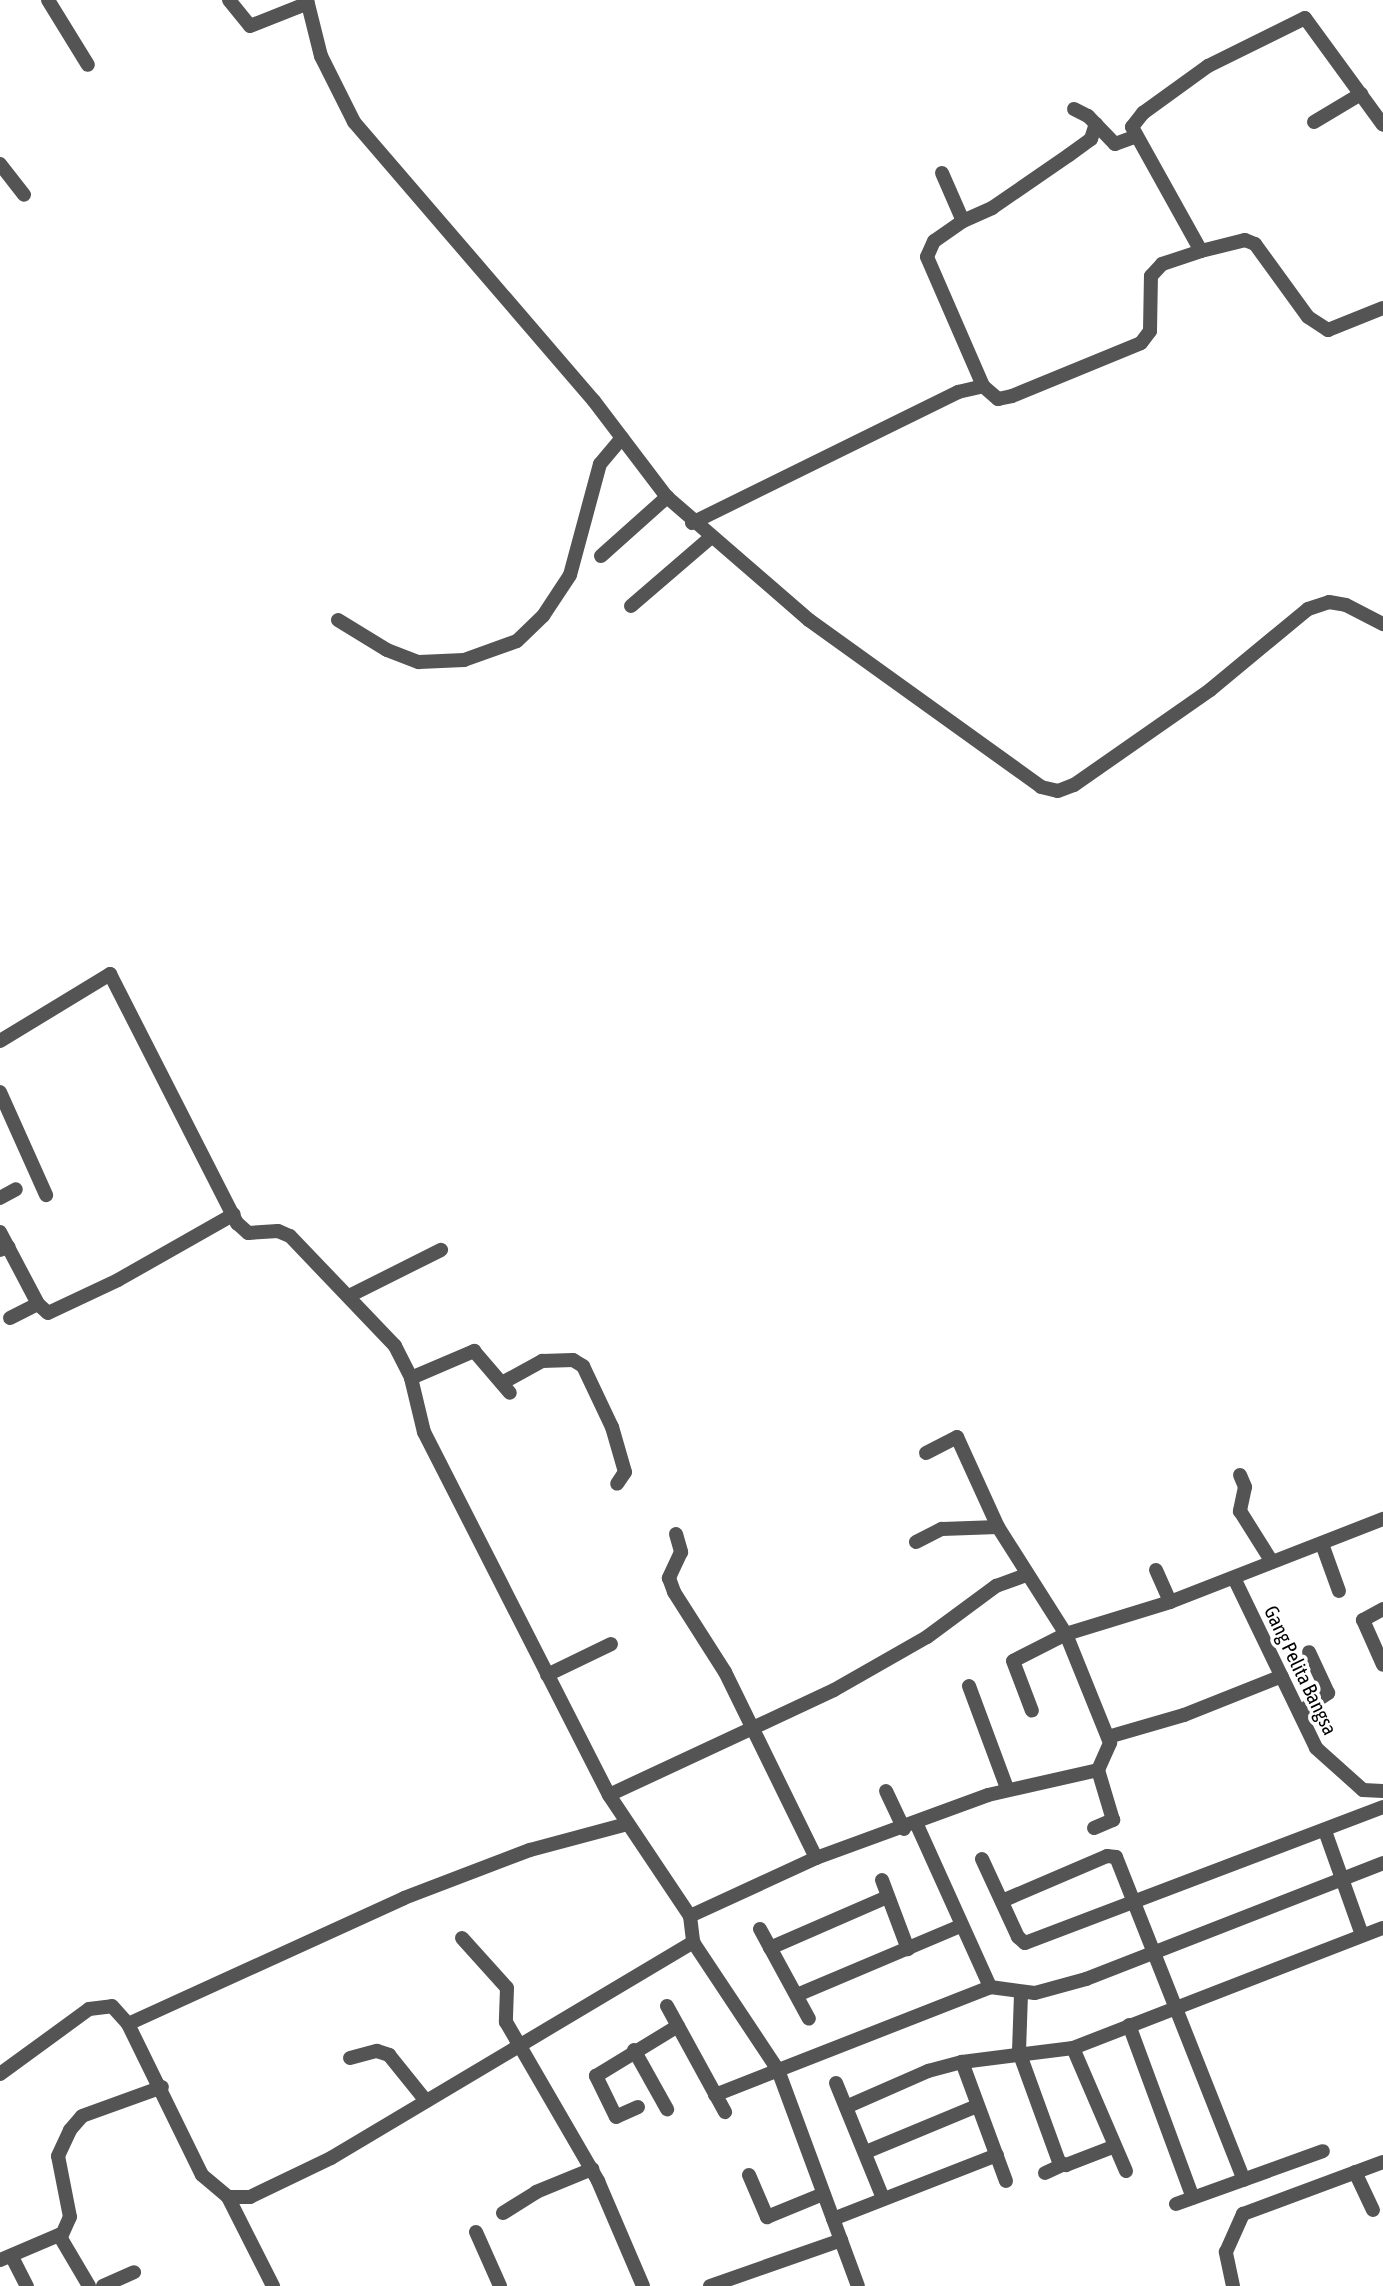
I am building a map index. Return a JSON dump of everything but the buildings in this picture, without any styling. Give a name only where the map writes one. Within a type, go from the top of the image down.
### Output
[{"type":"street","points":[[48,0],[88,65]]},
{"type":"street","points":[[229,0],[250,26],[308,1],[321,56],[354,122],[622,438],[667,497],[692,523],[809,620],[1041,787],[1058,791],[1074,785],[1210,690],[1308,609],[1329,602],[1346,605],[1383,624]]},
{"type":"street","points":[[1201,251],[1134,137],[1136,119],[1186,81],[1302,17],[1383,125]]},
{"type":"street","points":[[1314,122],[1361,94]]},
{"type":"street","points":[[1074,109],[1096,124],[1115,144],[1134,137]]},
{"type":"street","points":[[1096,124],[1086,143],[1001,202],[963,221],[927,251],[983,386],[998,399],[1141,343],[1150,331],[1151,276],[1162,264],[1245,240],[1255,244],[1308,317],[1328,330],[1383,308]]},
{"type":"street","points":[[0,164],[24,195]]},
{"type":"street","points":[[942,173],[963,221]]},
{"type":"street","points":[[692,523],[958,392],[983,386]]},
{"type":"street","points":[[338,620],[379,646],[419,662],[464,660],[517,641],[543,616],[570,575],[600,464],[622,438]]},
{"type":"street","points":[[601,556],[667,497]]},
{"type":"street","points":[[631,606],[710,538]]},
{"type":"street","points":[[0,1041],[110,974],[234,1214],[248,1233],[278,1231],[290,1236],[395,1346],[411,1378],[424,1432],[609,1795],[690,1916],[693,1942],[778,2070],[858,2286]]},
{"type":"street","points":[[0,1092],[46,1195]]},
{"type":"street","points":[[0,1198],[16,1189]]},
{"type":"street","points":[[0,1232],[4,1249],[38,1304],[48,1313],[234,1214]]},
{"type":"street","points":[[349,1296],[441,1250]]},
{"type":"street","points":[[10,1318],[38,1304]]},
{"type":"street","points":[[411,1378],[474,1351],[506,1388],[542,1361],[573,1360],[583,1366],[617,1442],[625,1472],[617,1484]]},
{"type":"street","points":[[926,1453],[957,1437],[998,1527],[1066,1634],[1108,1737],[1098,1770],[1113,1820],[1094,1828]]},
{"type":"street","points":[[1240,1475],[1245,1487],[1240,1511],[1272,1562]]},
{"type":"street","points":[[1032,1711],[1013,1661],[1066,1634],[1170,1602],[1383,1519]]},
{"type":"street","points":[[916,1542],[942,1529],[998,1527]]},
{"type":"street","points":[[676,1534],[681,1555],[669,1578],[674,1592],[753,1726],[816,1858]]},
{"type":"street","points":[[1322,1544],[1339,1591]]},
{"type":"street","points":[[1156,1570],[1170,1602]]},
{"type":"street","points":[[609,1795],[873,1668],[927,1637],[996,1586],[1027,1575]]},
{"type":"street","name":"Gang Pelita Bangsa","points":[[1234,1578],[1322,1755],[1363,1790],[1383,1791]]},
{"type":"street","points":[[1383,1609],[1363,1620],[1383,1665]]},
{"type":"street","points":[[547,1675],[611,1644]]},
{"type":"street","points":[[1300,1712],[1328,1693],[1309,1652]]},
{"type":"street","points":[[1108,1737],[1184,1715],[1282,1676]]},
{"type":"street","points":[[969,1686],[1007,1788]]},
{"type":"street","points":[[690,1916],[816,1858],[910,1827],[1007,1788],[1098,1770]]},
{"type":"street","points":[[886,1791],[910,1827],[990,1987]]},
{"type":"street","points":[[982,1859],[1018,1937],[1025,1943],[1132,1899],[1325,1831],[1383,1807]]},
{"type":"street","points":[[128,2024],[390,1904],[530,1850],[627,1824]]},
{"type":"street","points":[[1325,1831],[1362,1935]]},
{"type":"street","points":[[1002,1901],[1111,1854],[1132,1899],[1244,2180]]},
{"type":"street","points":[[715,2095],[990,1987],[1021,1994],[1086,1979],[1383,1863]]},
{"type":"street","points":[[882,1880],[885,1898],[908,1949]]},
{"type":"street","points":[[770,1948],[885,1898]]},
{"type":"street","points":[[797,1995],[960,1926]]},
{"type":"street","points":[[846,2107],[928,2071],[962,2062],[1019,2052],[1073,2048],[1174,2005],[1383,1928]]},
{"type":"street","points":[[760,1929],[809,2019]]},
{"type":"street","points":[[462,1938],[507,1988],[506,2022],[592,2169],[643,2286]]},
{"type":"street","points":[[228,2197],[250,2197],[304,2171],[693,1942]]},
{"type":"street","points":[[1021,1994],[1019,2052],[1062,2165]]},
{"type":"street","points":[[0,2074],[99,2005],[112,2006],[128,2024],[162,2087],[182,2142],[202,2175],[228,2197],[273,2286]]},
{"type":"street","points":[[667,2006],[725,2112]]},
{"type":"street","points":[[1129,2025],[1193,2198]]},
{"type":"street","points":[[638,2107],[616,2117],[596,2076],[634,2050],[678,2026]]},
{"type":"street","points":[[1073,2048],[1113,2147],[1126,2171]]},
{"type":"street","points":[[634,2050],[667,2109]]},
{"type":"street","points":[[350,2058],[377,2051],[389,2055],[426,2101]]},
{"type":"street","points":[[962,2062],[1006,2181]]},
{"type":"street","points":[[836,2083],[883,2198]]},
{"type":"street","points":[[61,2237],[70,2217],[58,2156],[70,2130],[82,2116],[162,2087]]},
{"type":"street","points":[[866,2152],[977,2106]]},
{"type":"street","points":[[1045,2173],[1113,2147]]},
{"type":"street","points":[[1176,2204],[1323,2151]]},
{"type":"street","points":[[833,2219],[997,2155]]},
{"type":"street","points":[[1233,2286],[1226,2252],[1243,2214],[1383,2162]]},
{"type":"street","points":[[503,2213],[536,2192],[592,2169]]},
{"type":"street","points":[[1355,2172],[1373,2210]]},
{"type":"street","points":[[749,2175],[767,2217],[823,2194]]},
{"type":"street","points":[[476,2232],[500,2286]]},
{"type":"street","points":[[27,2286],[6,2259],[47,2239],[61,2237]]},
{"type":"street","points":[[61,2237],[89,2286]]},
{"type":"street","points":[[710,2286],[841,2240]]},
{"type":"street","points":[[103,2286],[134,2272]]}]
